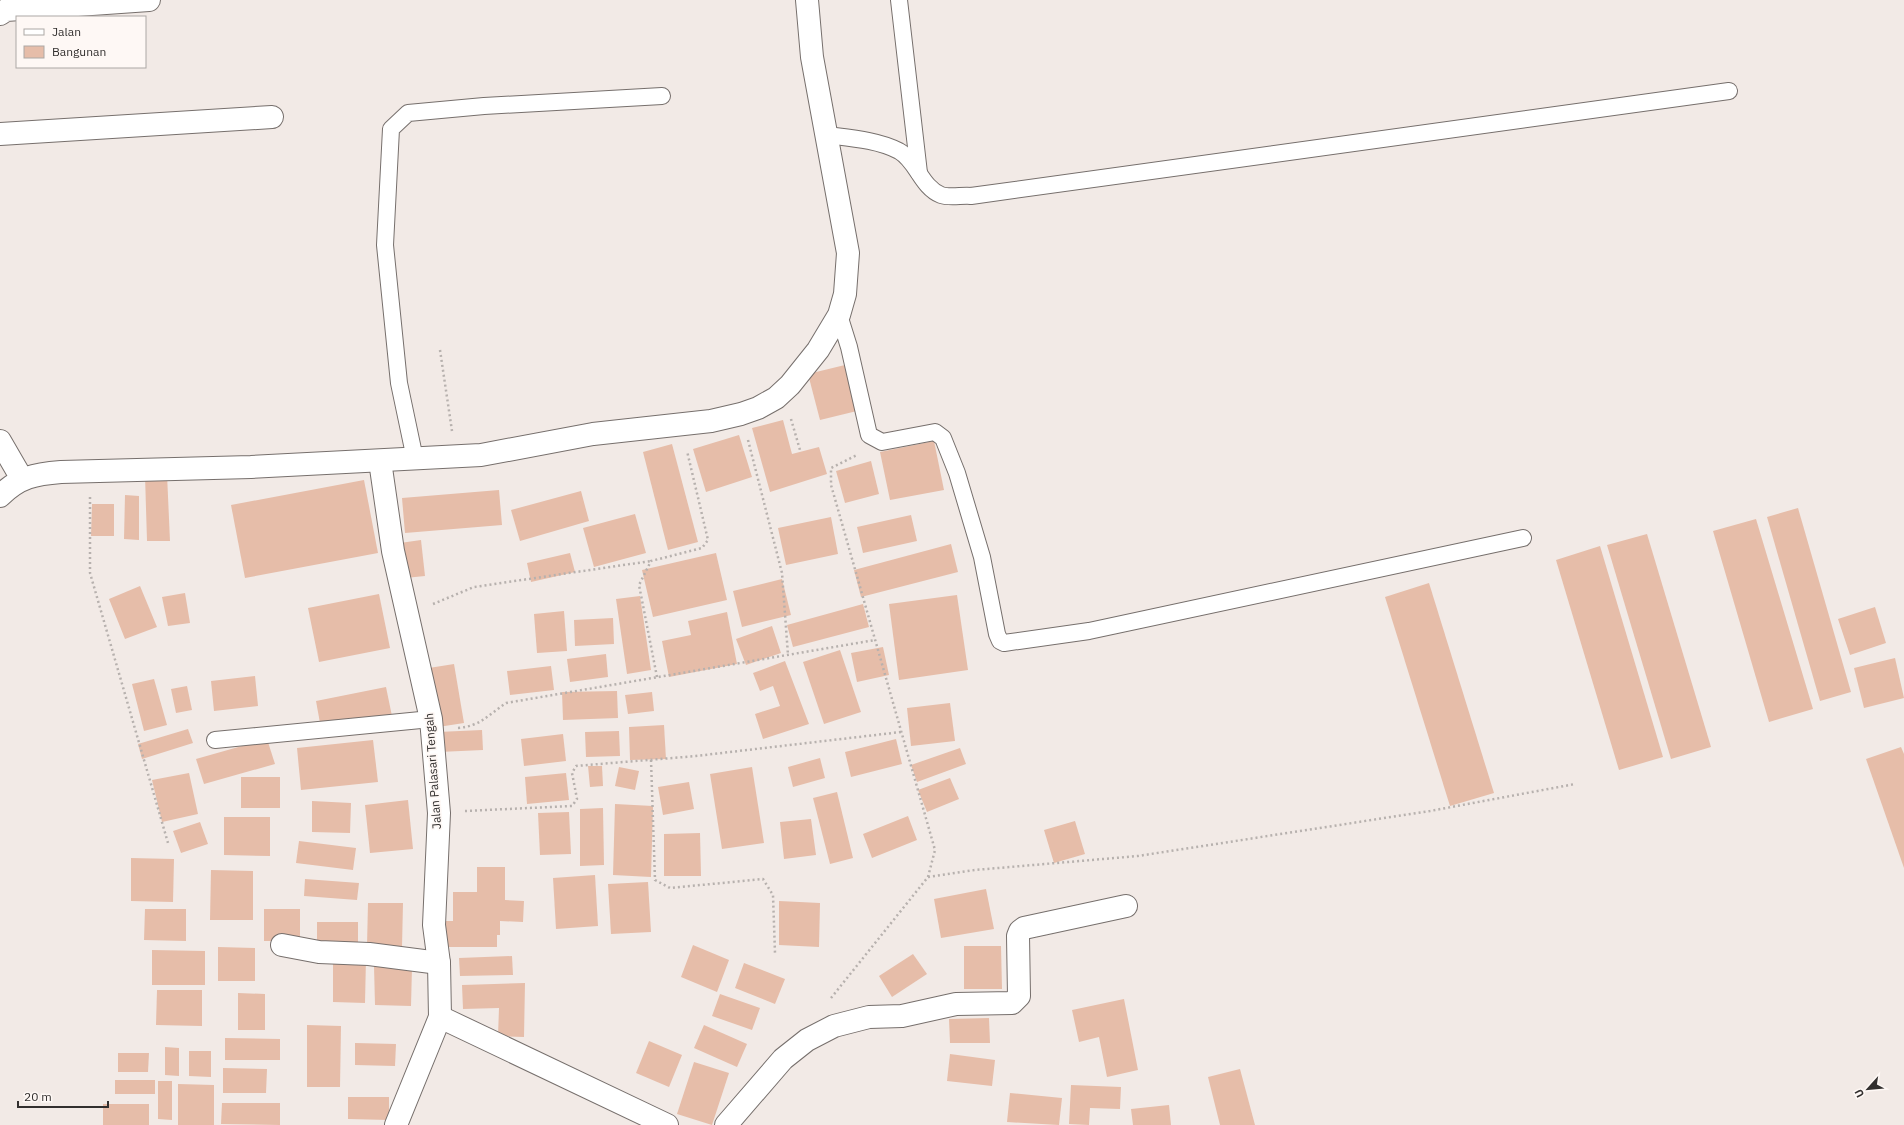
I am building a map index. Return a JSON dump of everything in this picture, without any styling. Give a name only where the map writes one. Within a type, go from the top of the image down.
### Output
[{"type":"street","points":[[0,14],[6,10],[149,0]]},
{"type":"street","points":[[0,496],[9,487],[22,479],[40,474],[90,471],[251,467],[481,455],[593,434],[711,420],[741,414],[758,408],[776,398],[790,385],[818,350],[839,315],[845,294],[848,253],[812,58],[807,0]]},
{"type":"street","points":[[0,134],[272,117]]},
{"type":"street","points":[[0,441],[22,479]]},
{"type":"street","name":"Jalan Palasari Tengah","points":[[380,461],[393,551],[432,725],[439,813],[434,925],[439,963],[440,1017],[396,1125]]},
{"type":"street","points":[[726,1125],[783,1059],[807,1040],[834,1026],[869,1017],[902,1016],[956,1004],[1012,1004],[1019,996],[1018,936],[1020,931],[1024,928],[1126,906]]},
{"type":"street","points":[[282,945],[319,952],[370,954],[439,963]]},
{"type":"street","points":[[440,1017],[667,1125]]},
{"type":"lane","points":[[899,0],[919,173]]},
{"type":"lane","points":[[827,135],[869,141],[900,152],[919,173],[927,186],[941,195],[971,196],[1729,91]]},
{"type":"lane","points":[[415,459],[399,383],[386,245],[391,129],[408,113],[484,106],[662,96]]},
{"type":"lane","points":[[839,315],[849,347],[869,435],[882,442],[935,432],[943,438],[957,473],[982,557],[997,634],[1000,641],[1004,643],[1089,631],[1522,538]]},
{"type":"lane","points":[[215,740],[432,725]]},
{"type":"path","points":[[440,350],[456,457]]},
{"type":"path","points":[[741,414],[782,573],[788,655]]},
{"type":"path","points":[[410,623],[425,608],[474,587],[651,561],[702,548],[708,540],[681,423]]},
{"type":"path","points":[[827,1003],[928,877],[935,850],[831,485],[831,468],[860,454],[869,435]]},
{"type":"path","points":[[90,471],[90,573],[168,843]]},
{"type":"path","points":[[651,561],[639,585],[657,677]]},
{"type":"path","points":[[432,725],[467,727],[486,720],[506,703],[875,640]]},
{"type":"path","points":[[439,813],[572,806],[577,799],[572,773],[576,766],[651,760],[901,732]]},
{"type":"path","points":[[651,760],[655,880],[670,888],[762,879],[773,895],[775,953]]},
{"type":"path","points":[[928,877],[975,870],[1138,856],[1430,811],[1575,784]]},
{"type":"building","points":[[849,364],[861,410],[820,420],[808,374]]},
{"type":"building","points":[[783,420],[792,454],[819,447],[827,474],[770,492],[752,428]]},
{"type":"building","points":[[739,435],[752,477],[706,492],[693,449]]},
{"type":"building","points":[[934,441],[944,490],[890,500],[880,452]]},
{"type":"building","points":[[672,444],[698,542],[668,550],[643,452]]},
{"type":"building","points":[[871,461],[879,494],[845,503],[836,471]]},
{"type":"building","points":[[167,474],[170,541],[147,541],[145,475]]},
{"type":"building","points":[[364,480],[378,553],[245,578],[231,505]]},
{"type":"building","points":[[499,490],[502,525],[405,533],[402,498]]},
{"type":"building","points":[[581,491],[589,521],[520,541],[511,510]]},
{"type":"building","points":[[125,495],[139,496],[139,540],[124,539]]},
{"type":"building","points":[[92,504],[114,504],[114,536],[91,536]]},
{"type":"building","points":[[1798,508],[1851,692],[1820,701],[1767,517]]},
{"type":"building","points":[[635,514],[646,553],[594,567],[583,528]]},
{"type":"building","points":[[911,515],[917,541],[863,553],[857,527]]},
{"type":"building","points":[[831,517],[838,554],[786,565],[778,528]]},
{"type":"building","points":[[1756,519],[1813,709],[1769,722],[1713,531]]},
{"type":"building","points":[[1647,534],[1711,747],[1671,759],[1607,545]]},
{"type":"building","points":[[421,540],[425,576],[405,578],[400,543]]},
{"type":"building","points":[[951,544],[958,572],[861,597],[854,570]]},
{"type":"building","points":[[1600,546],[1663,757],[1619,770],[1556,560]]},
{"type":"building","points":[[570,553],[575,572],[531,582],[527,563]]},
{"type":"building","points":[[716,553],[727,600],[653,617],[642,570]]},
{"type":"building","points":[[782,579],[791,615],[742,627],[733,591]]},
{"type":"building","points":[[1429,583],[1494,793],[1450,806],[1385,597]]},
{"type":"building","points":[[140,586],[157,627],[125,639],[109,599]]},
{"type":"building","points":[[185,593],[190,623],[168,626],[162,597]]},
{"type":"building","points":[[379,594],[390,648],[319,662],[308,608]]},
{"type":"building","points":[[957,595],[968,670],[899,680],[889,604]]},
{"type":"building","points":[[640,596],[651,670],[627,674],[616,599]]},
{"type":"building","points":[[863,604],[869,627],[793,647],[787,625]]},
{"type":"building","points":[[1875,607],[1886,643],[1850,655],[1838,619]]},
{"type":"building","points":[[564,611],[567,651],[537,653],[534,614]]},
{"type":"building","points":[[727,612],[737,664],[669,677],[662,641],[691,635],[688,621]]},
{"type":"building","points":[[613,618],[614,644],[575,646],[574,620]]},
{"type":"building","points":[[772,626],[781,653],[746,665],[736,639]]},
{"type":"building","points":[[883,647],[889,675],[857,682],[851,653]]},
{"type":"building","points":[[840,650],[861,712],[824,724],[803,662]]},
{"type":"building","points":[[606,654],[608,677],[570,682],[567,659]]},
{"type":"building","points":[[1895,658],[1904,698],[1864,708],[1854,668]]},
{"type":"building","points":[[785,661],[809,724],[763,739],[755,714],[780,706],[773,686],[760,691],[753,673]]},
{"type":"building","points":[[454,664],[464,723],[438,727],[429,668]]},
{"type":"building","points":[[551,666],[554,690],[510,695],[507,671]]},
{"type":"building","points":[[255,676],[258,706],[214,711],[211,681]]},
{"type":"building","points":[[154,679],[167,725],[144,731],[132,684]]},
{"type":"building","points":[[187,686],[192,710],[176,713],[171,689]]},
{"type":"building","points":[[386,687],[393,721],[322,734],[316,701]]},
{"type":"building","points":[[617,691],[618,718],[563,720],[562,692]]},
{"type":"building","points":[[652,692],[654,711],[628,714],[625,695]]},
{"type":"building","points":[[950,703],[955,741],[911,746],[907,708]]},
{"type":"building","points":[[664,725],[666,759],[630,760],[629,727]]},
{"type":"building","points":[[188,729],[193,743],[142,759],[138,744]]},
{"type":"building","points":[[482,730],[483,750],[439,752],[438,732]]},
{"type":"building","points":[[619,731],[620,756],[586,757],[585,732]]},
{"type":"building","points":[[563,734],[566,761],[524,766],[521,739]]},
{"type":"building","points":[[267,739],[275,764],[204,784],[196,759]]},
{"type":"building","points":[[896,739],[902,764],[851,777],[845,752]]},
{"type":"building","points":[[373,740],[378,782],[301,790],[297,748]]},
{"type":"building","points":[[1901,747],[1904,754],[1904,868],[1866,759]]},
{"type":"building","points":[[960,748],[966,764],[917,782],[911,765]]},
{"type":"building","points":[[820,758],[825,778],[793,787],[788,767]]},
{"type":"building","points":[[588,766],[602,766],[603,786],[590,787]]},
{"type":"building","points":[[619,767],[639,771],[635,790],[615,786]]},
{"type":"building","points":[[752,767],[764,843],[722,849],[710,774]]},
{"type":"building","points":[[189,773],[198,814],[162,822],[152,780]]},
{"type":"building","points":[[566,773],[569,800],[527,804],[525,777]]},
{"type":"building","points":[[241,777],[280,777],[280,808],[241,808]]},
{"type":"building","points":[[950,778],[959,799],[927,812],[918,790]]},
{"type":"building","points":[[689,782],[694,809],[663,815],[658,787]]},
{"type":"building","points":[[837,792],[853,858],[830,864],[813,798]]},
{"type":"building","points":[[408,800],[413,849],[370,853],[365,805]]},
{"type":"building","points":[[312,801],[351,803],[350,833],[312,832]]},
{"type":"building","points":[[615,804],[653,806],[651,877],[613,875]]},
{"type":"building","points":[[603,808],[604,865],[580,866],[580,809]]},
{"type":"building","points":[[569,812],[571,854],[540,855],[538,813]]},
{"type":"building","points":[[908,816],[917,840],[872,858],[863,834]]},
{"type":"building","points":[[224,817],[270,817],[270,856],[224,855]]},
{"type":"building","points":[[811,819],[816,855],[784,859],[780,822]]},
{"type":"building","points":[[1075,821],[1085,854],[1054,863],[1044,830]]},
{"type":"building","points":[[200,822],[208,844],[181,853],[173,831]]},
{"type":"building","points":[[700,833],[701,876],[664,876],[664,834]]},
{"type":"building","points":[[299,841],[356,848],[353,870],[296,863]]},
{"type":"building","points":[[131,858],[174,859],[173,902],[131,901]]},
{"type":"building","points":[[477,867],[505,867],[505,900],[524,901],[523,922],[500,921],[500,935],[497,935],[497,947],[444,947],[443,921],[453,921],[453,892],[477,892]]},
{"type":"building","points":[[211,870],[253,871],[253,920],[210,920]]},
{"type":"building","points":[[595,875],[598,926],[556,929],[553,878]]},
{"type":"building","points":[[305,879],[359,883],[357,900],[304,896]]},
{"type":"building","points":[[648,882],[651,932],[611,934],[608,884]]},
{"type":"building","points":[[986,889],[994,929],[941,938],[934,899]]},
{"type":"building","points":[[779,901],[820,903],[819,947],[779,945]]},
{"type":"building","points":[[368,903],[403,903],[402,947],[367,946]]},
{"type":"building","points":[[145,909],[186,909],[186,941],[144,940]]},
{"type":"building","points":[[264,909],[300,909],[300,941],[264,941]]},
{"type":"building","points":[[317,922],[358,922],[358,949],[317,949]]},
{"type":"building","points":[[693,945],[729,960],[717,992],[681,977]]},
{"type":"building","points":[[964,946],[1001,946],[1002,989],[964,989]]},
{"type":"building","points":[[218,947],[255,948],[255,981],[218,981]]},
{"type":"building","points":[[152,950],[205,951],[205,985],[152,985]]},
{"type":"building","points":[[913,954],[927,974],[892,997],[879,976]]},
{"type":"building","points":[[512,956],[513,975],[460,976],[459,958]]},
{"type":"building","points":[[333,958],[366,958],[365,1003],[333,1002]]},
{"type":"building","points":[[744,963],[785,979],[775,1004],[735,988]]},
{"type":"building","points":[[374,966],[412,967],[411,1006],[375,1005]]},
{"type":"building","points":[[525,983],[524,1037],[498,1036],[499,1008],[463,1009],[462,985]]},
{"type":"building","points":[[157,990],[202,990],[202,1026],[156,1025]]},
{"type":"building","points":[[238,993],[265,994],[265,1030],[238,1030]]},
{"type":"building","points":[[720,994],[760,1008],[752,1030],[712,1016]]},
{"type":"building","points":[[1124,999],[1138,1070],[1107,1077],[1099,1037],[1079,1042],[1072,1010]]},
{"type":"building","points":[[989,1018],[990,1043],[950,1043],[949,1019]]},
{"type":"building","points":[[307,1025],[341,1026],[340,1087],[307,1087]]},
{"type":"building","points":[[704,1025],[747,1044],[737,1067],[694,1048]]},
{"type":"building","points":[[225,1038],[280,1039],[280,1060],[225,1060]]},
{"type":"building","points":[[649,1041],[682,1055],[669,1087],[636,1073]]},
{"type":"building","points":[[355,1043],[396,1044],[395,1066],[355,1065]]},
{"type":"building","points":[[165,1047],[179,1048],[179,1076],[165,1075]]},
{"type":"building","points":[[189,1051],[211,1051],[211,1077],[189,1076]]},
{"type":"building","points":[[118,1053],[149,1053],[148,1072],[118,1072]]},
{"type":"building","points":[[950,1054],[995,1060],[992,1086],[947,1081]]},
{"type":"building","points":[[694,1062],[729,1073],[712,1125],[677,1114]]},
{"type":"building","points":[[223,1068],[267,1069],[266,1093],[223,1093]]},
{"type":"building","points":[[1240,1069],[1255,1125],[1220,1125],[1208,1077]]},
{"type":"building","points":[[115,1080],[155,1080],[155,1094],[115,1094]]},
{"type":"building","points":[[158,1081],[172,1081],[172,1120],[158,1119]]},
{"type":"building","points":[[178,1084],[214,1085],[214,1125],[178,1125]]},
{"type":"building","points":[[1071,1085],[1121,1087],[1120,1109],[1090,1108],[1089,1125],[1069,1124]]},
{"type":"building","points":[[1010,1093],[1062,1098],[1059,1125],[1007,1122]]},
{"type":"building","points":[[348,1097],[389,1097],[389,1120],[348,1119]]},
{"type":"building","points":[[222,1103],[280,1103],[280,1125],[221,1124]]},
{"type":"building","points":[[103,1104],[149,1104],[149,1125],[103,1125]]},
{"type":"building","points":[[1169,1105],[1171,1125],[1133,1125],[1131,1109]]}]
